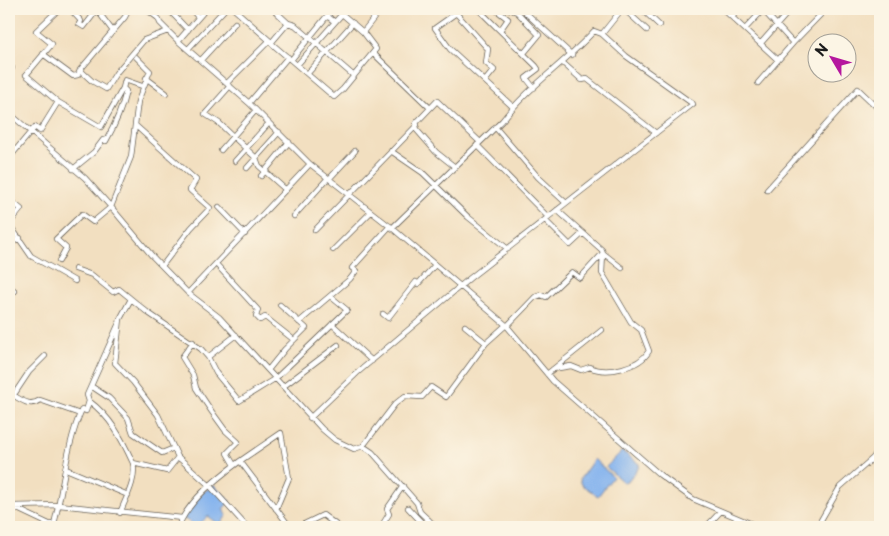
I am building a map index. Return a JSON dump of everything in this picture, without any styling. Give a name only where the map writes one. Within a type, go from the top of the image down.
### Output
[{"type":"street","points":[[59,9],[36,31],[52,44],[26,75],[58,102],[101,128],[123,88],[125,80],[142,86]]},
{"type":"street","points":[[70,9],[81,21],[79,24],[84,28],[98,10],[112,30]]},
{"type":"street","points":[[43,54],[74,76],[78,76],[80,70],[125,17],[129,9]]},
{"type":"street","points":[[146,9],[158,18],[178,41],[249,103],[310,164],[391,227],[462,286],[506,326],[547,374],[660,475],[693,499],[759,527]]},
{"type":"street","points":[[168,9],[188,30]]},
{"type":"street","points":[[191,9],[198,17]]},
{"type":"street","points":[[178,41],[206,9]]},
{"type":"street","points":[[188,49],[225,9]]},
{"type":"street","points":[[234,9],[270,42],[334,97],[376,49],[363,32],[342,14],[297,65]]},
{"type":"street","points":[[274,9],[354,76]]},
{"type":"street","points":[[249,103],[333,9]]},
{"type":"street","points":[[363,32],[381,9]]},
{"type":"street","points":[[462,9],[435,28],[450,48],[513,107]]},
{"type":"street","points":[[478,9],[497,29],[501,29],[538,68],[526,78],[534,88]]},
{"type":"street","points":[[495,9],[508,19],[501,29]]},
{"type":"street","points":[[509,9],[512,12],[518,10],[539,35],[524,53]]},
{"type":"street","points":[[602,34],[623,9],[647,30]]},
{"type":"street","points":[[642,9],[659,25]]},
{"type":"street","points":[[723,9],[778,60]]},
{"type":"street","points":[[732,17],[740,9]]},
{"type":"street","points":[[745,29],[763,9],[793,43]]},
{"type":"street","points":[[761,43],[791,9]]},
{"type":"street","points":[[758,83],[826,9]]},
{"type":"street","points":[[456,13],[488,49],[486,63],[494,70],[485,81]]},
{"type":"street","points":[[526,13],[572,56]]},
{"type":"street","points":[[327,16],[335,22]]},
{"type":"street","points":[[286,190],[259,166],[256,158],[246,148],[219,123],[205,114],[228,84],[288,22]]},
{"type":"street","points":[[201,60],[235,23]]},
{"type":"street","points":[[308,74],[352,23]]},
{"type":"street","points":[[80,70],[86,73],[87,78],[106,89],[116,73],[144,40],[168,31]]},
{"type":"street","points":[[300,322],[350,279],[356,271],[352,268],[391,227],[479,143],[513,107],[572,56],[594,31],[602,34],[626,56],[693,104],[462,286],[372,361],[310,418]]},
{"type":"street","points":[[373,53],[430,108]]},
{"type":"street","points":[[59,261],[66,248],[56,239],[82,214],[92,222],[111,207],[131,157],[142,86],[150,71],[136,57]]},
{"type":"street","points":[[563,63],[582,80],[587,79],[656,133]]},
{"type":"street","points":[[146,78],[166,93]]},
{"type":"street","points":[[73,169],[94,152],[103,140],[106,141],[116,124],[126,91],[123,88]]},
{"type":"street","points":[[767,190],[858,89],[880,110]]},
{"type":"street","points":[[315,230],[415,128],[416,123],[438,101],[479,143],[570,245],[583,233]]},
{"type":"street","points":[[9,158],[35,127],[40,131],[58,102]]},
{"type":"street","points":[[221,150],[256,110]]},
{"type":"street","points":[[9,114],[31,131],[99,192],[162,266],[188,293],[219,316],[284,386],[310,418],[335,440],[354,449],[363,446],[395,404],[405,396],[422,397],[431,387],[446,397],[486,344],[538,295],[546,297],[572,272],[580,278],[603,253]]},
{"type":"street","points":[[236,160],[269,122]]},
{"type":"street","points":[[136,126],[196,180],[190,190],[210,208],[191,228],[162,266]]},
{"type":"street","points":[[495,127],[538,177],[566,203]]},
{"type":"street","points":[[415,128],[436,152],[454,167]]},
{"type":"street","points":[[247,168],[278,132]]},
{"type":"street","points":[[261,176],[289,142]]},
{"type":"street","points":[[294,216],[355,151]]},
{"type":"street","points":[[391,151],[423,173],[468,217],[508,249]]},
{"type":"street","points":[[188,293],[310,164]]},
{"type":"street","points":[[9,199],[21,209],[9,224],[31,256],[75,281]]},
{"type":"street","points":[[218,207],[245,234]]},
{"type":"street","points":[[557,210],[622,268]]},
{"type":"street","points":[[333,250],[371,212]]},
{"type":"street","points":[[9,244],[20,238]]},
{"type":"street","points":[[553,369],[571,366],[581,370],[590,367],[603,372],[633,365],[649,351],[641,330],[631,322],[602,273],[603,253]]},
{"type":"street","points":[[216,264],[258,310],[256,316],[260,320],[265,317],[294,340]]},
{"type":"street","points":[[383,314],[388,318],[416,282],[418,284],[435,264]]},
{"type":"street","points":[[75,269],[92,275],[112,292],[119,289],[160,321],[193,342],[208,357],[216,374],[239,401],[276,378],[320,338],[346,310],[330,296]]},
{"type":"street","points":[[9,286],[15,291]]},
{"type":"street","points":[[120,513],[128,495],[135,469],[120,435],[101,410],[89,401],[87,395],[120,319],[131,299]]},
{"type":"street","points":[[268,370],[306,328],[280,305]]},
{"type":"street","points":[[120,319],[115,363],[133,382],[158,415],[178,457],[210,486],[247,527]]},
{"type":"street","points":[[332,324],[372,361]]},
{"type":"street","points":[[465,326],[486,344]]},
{"type":"street","points":[[547,374],[602,330]]},
{"type":"street","points":[[208,357],[236,335]]},
{"type":"street","points":[[193,342],[182,357],[193,375],[196,388],[225,430],[238,442],[227,454],[234,465]]},
{"type":"street","points":[[284,386],[338,346]]},
{"type":"street","points":[[9,402],[29,372],[45,356]]},
{"type":"street","points":[[91,386],[109,398],[128,418],[133,433],[162,453],[174,448]]},
{"type":"street","points":[[13,395],[27,404],[40,400],[80,414]]},
{"type":"street","points":[[54,524],[75,425],[82,409],[86,410],[89,401]]},
{"type":"street","points":[[178,527],[182,518],[201,492],[234,465],[281,432],[288,478],[276,508]]},
{"type":"street","points":[[363,446],[376,456],[404,486],[417,503],[420,512],[436,527]]},
{"type":"street","points":[[817,527],[840,487],[873,458],[880,447]]},
{"type":"street","points":[[133,463],[167,471],[178,457]]},
{"type":"street","points":[[240,461],[290,527]]},
{"type":"street","points":[[66,469],[128,495]]},
{"type":"street","points":[[381,527],[389,514],[387,509],[404,486]]},
{"type":"street","points":[[10,506],[59,505],[120,513],[182,518]]},
{"type":"street","points":[[10,506],[54,524],[79,527]]},
{"type":"street","points":[[408,508],[424,525],[429,520]]},
{"type":"street","points":[[706,527],[720,511]]},
{"type":"street","points":[[298,527],[323,515],[339,527]]},
{"type":"water","points":[[622,451],[639,464],[639,467],[627,482],[623,482],[606,467]]},
{"type":"water","points":[[594,459],[613,477],[598,496],[582,485],[580,479]]},
{"type":"water","points":[[214,485],[230,501],[223,509],[227,515],[220,525],[208,516],[197,527],[183,518],[202,493]]}]
